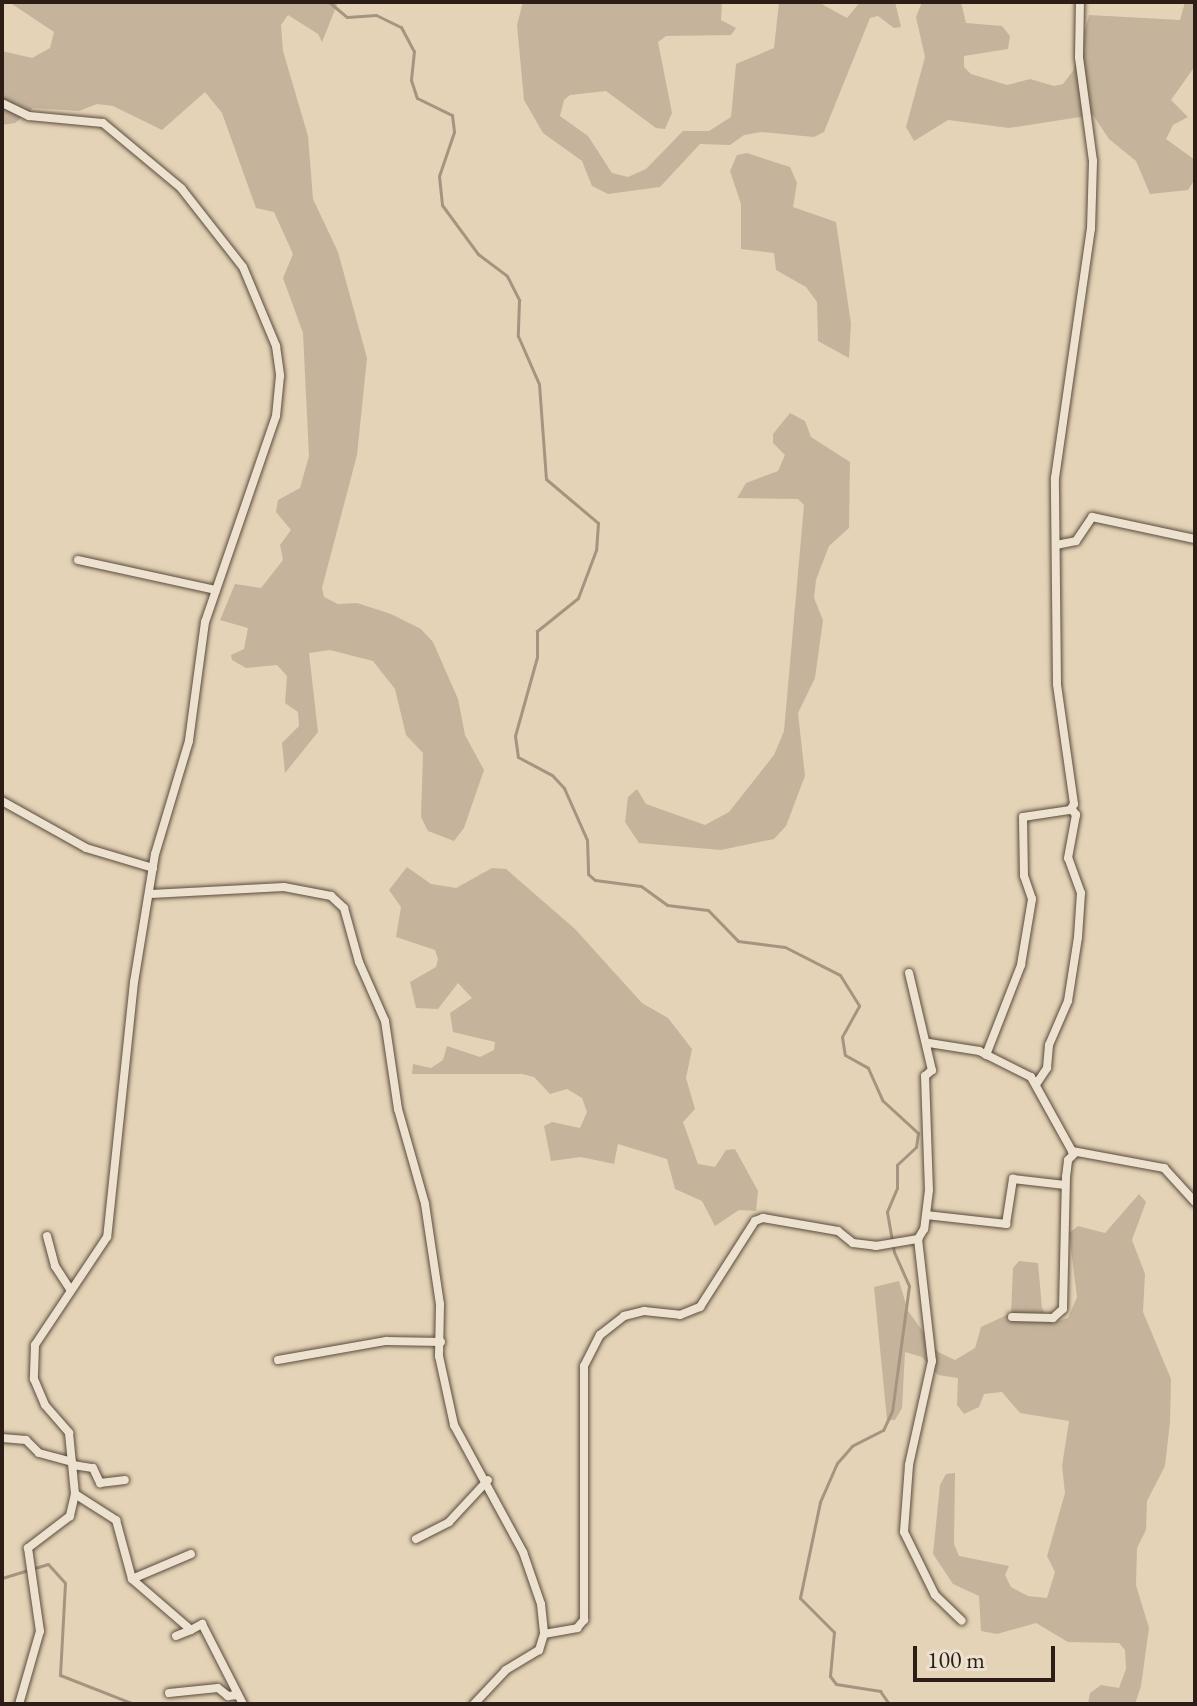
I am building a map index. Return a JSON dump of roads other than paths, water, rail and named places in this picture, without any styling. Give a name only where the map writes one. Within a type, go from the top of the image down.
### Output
[{"type":"street","points":[[1037,1083],[1046,1071],[1049,1045],[1068,1001],[1081,893],[1068,858],[1076,815],[1072,809],[1057,684],[1055,470],[1091,229],[1093,161],[1079,57],[1080,2]]},
{"type":"street","points":[[2,103],[29,116],[103,123],[122,136],[206,214],[261,305],[276,346],[279,401],[203,632],[189,741],[153,868],[134,982],[110,1222],[103,1250],[39,1332],[32,1359],[43,1401],[69,1433],[73,1449],[75,1494],[70,1516],[30,1544],[27,1561],[40,1631],[19,1704]]},
{"type":"street","points":[[1056,545],[1076,541],[1092,517],[1195,539]]},
{"type":"street","points":[[78,560],[216,590]]},
{"type":"street","points":[[2,801],[86,848],[153,868]]},
{"type":"street","points":[[986,1055],[1021,965],[1032,899],[1024,876],[1023,817],[1072,809]]},
{"type":"street","points":[[151,894],[284,887],[331,896],[344,908],[394,1060],[398,1109],[426,1208],[454,1425],[465,1452],[488,1480],[523,1552],[541,1604],[544,1634],[539,1650],[506,1670],[474,1704]]},
{"type":"street","points":[[909,973],[929,1043],[926,1215],[918,1239],[932,1361],[909,1465],[904,1532],[935,1595],[962,1621]]},
{"type":"street","points":[[929,1043],[986,1055],[1037,1083],[1075,1153]]},
{"type":"street","points":[[1012,1317],[1053,1318],[1063,1309],[1065,1185],[1068,1160],[1075,1153]]},
{"type":"street","points":[[1075,1153],[1164,1168],[1195,1202]]},
{"type":"street","points":[[926,1215],[1006,1224],[1013,1179],[1065,1185]]},
{"type":"street","points":[[544,1634],[577,1628],[584,1620],[584,1366],[600,1335],[624,1316],[644,1311],[680,1315],[700,1307],[755,1221],[763,1218],[838,1231],[853,1243],[876,1246],[918,1239]]},
{"type":"street","points":[[47,1236],[55,1266],[70,1289]]},
{"type":"street","points":[[278,1360],[386,1341],[441,1342]]},
{"type":"street","points":[[2,1438],[26,1440],[39,1453],[93,1468],[100,1483],[125,1480]]},
{"type":"street","points":[[416,1539],[449,1522],[488,1480]]},
{"type":"street","points":[[75,1494],[116,1520],[132,1579],[191,1630]]},
{"type":"street","points":[[132,1579],[191,1554]]},
{"type":"street","points":[[176,1636],[202,1624],[240,1700]]},
{"type":"street","points":[[169,1693],[218,1688],[240,1700]]},
{"type":"waterway","points":[[329,2],[347,17],[376,15],[401,27],[414,51],[411,80],[417,98],[452,115],[454,132],[439,176],[442,205],[478,254],[507,276],[519,300],[518,336],[539,384],[546,479],[598,523],[596,550],[578,598],[537,631],[537,657],[515,736],[518,757],[552,775],[564,788],[587,840],[588,874],[595,880],[641,886],[667,905],[708,910],[738,941],[785,947],[840,975],[859,1006],[842,1037],[845,1055],[868,1068],[882,1100],[918,1133],[916,1147],[897,1165],[897,1188],[887,1212],[894,1252],[909,1286],[892,1411],[883,1430],[852,1446],[837,1463],[820,1502],[800,1598],[834,1632],[830,1676],[836,1684],[880,1691],[889,1704]]},
{"type":"waterway","points":[[2,1578],[48,1564],[65,1583],[60,1675],[134,1704]]}]
